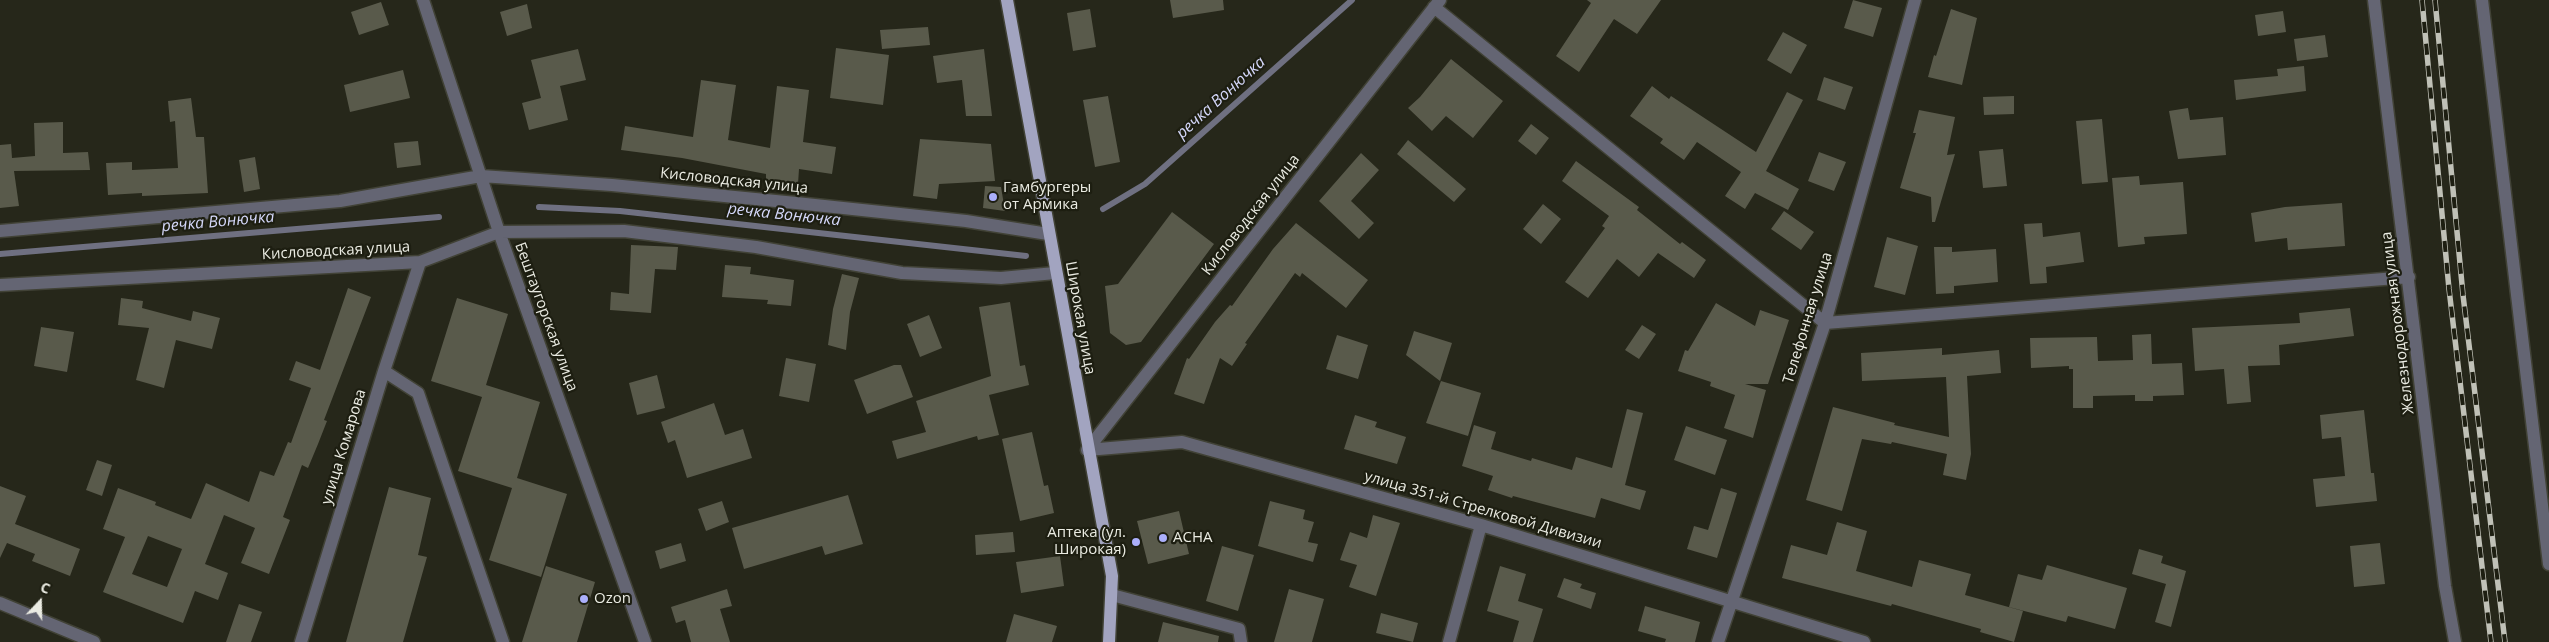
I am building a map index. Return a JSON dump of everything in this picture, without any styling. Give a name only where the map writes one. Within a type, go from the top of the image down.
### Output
[{"type":"main road","name":"Широкая улица","points":[[1007,0],[1087,450],[1101,512],[1112,594],[1108,642]]},
{"type":"street","name":"Бештаугорская улица","points":[[423,0],[499,232],[645,642]]},
{"type":"street","name":"Телефонная улица","points":[[1718,642],[1825,323],[1915,0]]},
{"type":"street","name":"Железнодорожная улица","points":[[2374,0],[2445,586],[2456,642]]},
{"type":"street","points":[[2482,0],[2549,564]]},
{"type":"street","name":"Кисловодская улица","points":[[1087,450],[1437,3]]},
{"type":"street","points":[[1437,3],[1825,323],[2409,277]]},
{"type":"street","name":"Кисловодская улица","points":[[0,231],[340,201],[481,176],[612,185],[856,209],[966,221],[1048,234]]},
{"type":"street","name":"Кисловодская улица","points":[[0,285],[420,262],[499,232],[624,231],[756,246],[902,273],[1002,278],[1055,274]]},
{"type":"street","name":"улица Комарова","points":[[301,642],[384,371],[420,262]]},
{"type":"street","points":[[384,371],[418,393],[503,642]]},
{"type":"street","name":"улица 351-й Стрелковой Дивизии","points":[[1087,450],[1182,442],[1481,525],[1864,642]]},
{"type":"street","points":[[1449,642],[1481,525]]},
{"type":"street","points":[[1112,594],[1239,629],[1241,642]]},
{"type":"street","points":[[0,603],[94,642]]},
{"type":"building","points":[[1170,0],[1223,0],[1224,10],[1173,18]]},
{"type":"building","points":[[1587,0],[1661,0],[1637,34],[1614,19],[1579,72],[1556,56],[1591,3]]},
{"type":"building","points":[[1853,0],[1882,8],[1873,37],[1844,28]]},
{"type":"building","points":[[381,2],[389,25],[359,35],[351,12]]},
{"type":"building","points":[[527,4],[532,28],[507,36],[500,12]]},
{"type":"building","points":[[1090,9],[1096,47],[1073,51],[1067,13]]},
{"type":"building","points":[[1951,9],[1977,18],[1962,85],[1928,77]]},
{"type":"building","points":[[2283,11],[2286,32],[2258,36],[2255,15]]},
{"type":"building","points":[[928,27],[930,45],[882,49],[880,30]]},
{"type":"building","points":[[1783,32],[1807,45],[1791,74],[1767,60]]},
{"type":"building","points":[[2325,35],[2328,57],[2297,61],[2294,39]]},
{"type":"building","points":[[836,48],[889,55],[883,105],[830,98]]},
{"type":"building","points":[[578,49],[586,80],[560,86],[568,120],[529,130],[522,103],[541,98],[531,60]]},
{"type":"building","points":[[984,49],[992,116],[966,116],[962,80],[937,83],[933,56]]},
{"type":"building","points":[[1451,59],[1503,101],[1473,138],[1446,116],[1432,131],[1408,108],[1420,97]]},
{"type":"building","points":[[2304,66],[2306,91],[2236,100],[2234,80],[2278,76],[2277,69]]},
{"type":"building","points":[[403,70],[410,98],[350,112],[344,85]]},
{"type":"building","points":[[1824,77],[1853,87],[1845,110],[1817,100]]},
{"type":"building","points":[[701,80],[736,85],[728,140],[770,148],[777,86],[809,90],[803,142],[836,147],[832,174],[799,169],[798,184],[766,180],[766,174],[682,158],[621,150],[625,126],[693,137]]},
{"type":"building","points":[[1652,86],[1669,99],[1671,96],[1756,152],[1787,92],[1803,100],[1766,171],[1799,189],[1788,210],[1755,193],[1745,209],[1725,196],[1741,172],[1697,142],[1684,160],[1660,143],[1663,139],[1630,116]]},
{"type":"building","points":[[1108,96],[1120,162],[1095,167],[1083,100]]},
{"type":"building","points":[[2014,96],[2014,114],[1984,115],[1983,97]]},
{"type":"building","points":[[191,98],[196,137],[204,137],[208,193],[142,196],[142,193],[108,195],[106,163],[132,162],[132,170],[178,168],[175,121],[170,122],[168,101]]},
{"type":"building","points":[[2188,108],[2190,120],[2223,117],[2226,155],[2178,159],[2169,111]]},
{"type":"building","points":[[1919,110],[1955,117],[1947,155],[1955,154],[1935,222],[1932,222],[1931,197],[1900,188],[1916,133],[1913,133]]},
{"type":"building","points":[[2102,119],[2108,182],[2082,184],[2076,121]]},
{"type":"building","points":[[63,122],[63,153],[88,152],[90,170],[14,171],[19,206],[0,208],[0,145],[11,144],[12,158],[35,156],[34,123]]},
{"type":"building","points":[[1531,124],[1549,138],[1536,155],[1518,141]]},
{"type":"building","points":[[920,139],[991,144],[995,181],[939,184],[937,199],[913,196]]},
{"type":"building","points":[[1408,140],[1466,189],[1454,202],[1397,154]]},
{"type":"building","points":[[418,141],[421,165],[397,168],[394,143]]},
{"type":"building","points":[[2003,149],[2007,186],[1983,188],[1979,151]]},
{"type":"building","points":[[1819,152],[1846,162],[1834,191],[1808,181]]},
{"type":"building","points":[[1361,153],[1379,170],[1351,201],[1374,223],[1359,239],[1319,201]]},
{"type":"building","points":[[255,157],[260,189],[244,192],[239,160]]},
{"type":"building","points":[[1576,161],[1639,207],[1637,210],[1680,244],[1682,242],[1706,260],[1694,278],[1658,253],[1639,277],[1617,259],[1588,298],[1565,282],[1605,228],[1602,226],[1609,216],[1562,181]]},
{"type":"building","points":[[2139,176],[2140,185],[2183,182],[2187,234],[2144,237],[2145,244],[2118,247],[2112,178]]},
{"type":"building","name":"Гамбургеры от Армика","points":[[985,186],[1001,187],[1005,211],[983,208]]},
{"type":"building","points":[[2342,203],[2345,246],[2288,250],[2287,238],[2255,242],[2251,213],[2285,207]]},
{"type":"building","points":[[1543,204],[1561,219],[1541,244],[1523,229]]},
{"type":"building","points":[[1784,211],[1814,232],[1801,250],[1771,229]]},
{"type":"building","points":[[1172,212],[1214,244],[1141,342],[1126,345],[1110,333],[1105,286],[1118,284]]},
{"type":"building","points":[[1296,223],[1368,280],[1346,308],[1302,273],[1300,277],[1295,273],[1245,343],[1247,344],[1232,366],[1220,358],[1204,404],[1174,394],[1187,358],[1189,359],[1215,322],[1230,305],[1232,306],[1273,249]]},
{"type":"building","points":[[2042,223],[2043,237],[2080,232],[2084,262],[2046,267],[2047,283],[2030,284],[2024,224]]},
{"type":"building","points":[[1887,237],[1918,246],[1905,295],[1874,287]]},
{"type":"building","points":[[631,245],[678,247],[676,270],[655,269],[651,313],[610,310],[611,292],[629,294]]},
{"type":"building","points":[[1934,247],[1952,247],[1952,252],[1996,249],[1998,282],[1954,286],[1954,293],[1936,294]]},
{"type":"building","points":[[725,265],[751,267],[750,274],[794,280],[791,306],[767,304],[768,300],[722,297]]},
{"type":"building","points":[[842,274],[859,278],[850,312],[846,350],[828,345],[833,309]]},
{"type":"building","points":[[348,288],[371,297],[324,420],[327,421],[318,444],[308,468],[302,465],[283,517],[290,520],[269,574],[241,563],[255,528],[224,515],[205,564],[228,573],[218,600],[195,591],[183,623],[103,592],[125,537],[103,529],[118,488],[156,502],[155,505],[191,519],[206,483],[249,502],[260,471],[274,476],[288,442],[291,443],[311,388],[289,380],[296,361],[320,370]],"holes":[[[148,536],[182,549],[167,587],[132,574]]]},
{"type":"building","points":[[121,298],[143,301],[142,308],[191,321],[193,311],[220,318],[212,349],[176,340],[164,388],[136,380],[149,328],[118,325]]},
{"type":"building","points":[[457,298],[508,314],[486,385],[540,402],[517,478],[567,494],[541,577],[489,560],[512,488],[458,471],[482,397],[431,381]]},
{"type":"building","points":[[1010,302],[1020,366],[1025,365],[1029,385],[989,395],[999,435],[978,440],[977,436],[897,459],[892,441],[926,432],[916,401],[991,376],[979,307]]},
{"type":"building","points":[[1716,303],[1755,326],[1760,310],[1789,320],[1768,384],[1745,384],[1766,390],[1753,438],[1724,428],[1735,395],[1710,386],[1711,382],[1678,371],[1685,350],[1688,351]]},
{"type":"building","points":[[2350,308],[2354,336],[2279,345],[2280,365],[2248,366],[2251,402],[2227,404],[2224,369],[2195,371],[2192,328],[2300,323],[2299,313]]},
{"type":"building","points":[[929,315],[942,348],[920,357],[907,324]]},
{"type":"building","points":[[1642,325],[1656,334],[1639,359],[1625,350]]},
{"type":"building","points":[[41,327],[74,332],[67,372],[34,366]]},
{"type":"building","points":[[1414,331],[1452,343],[1440,381],[1406,355]]},
{"type":"building","points":[[2151,334],[2152,364],[2182,363],[2184,395],[2153,396],[2153,401],[2135,401],[2135,395],[2093,396],[2093,408],[2073,408],[2073,369],[2069,369],[2069,366],[2031,368],[2030,338],[2097,337],[2098,361],[2133,360],[2132,335]]},
{"type":"building","points":[[1337,335],[1368,345],[1358,379],[1326,369]]},
{"type":"building","points":[[1942,348],[1942,355],[1999,350],[2001,373],[1967,376],[1971,454],[1966,480],[1943,475],[1947,454],[1892,442],[1891,444],[1862,439],[1842,511],[1806,500],[1833,407],[1895,423],[1894,425],[1949,437],[1946,377],[1862,381],[1861,353]]},
{"type":"building","points":[[786,358],[816,364],[809,402],[779,396]]},
{"type":"building","points":[[894,365],[901,365],[913,397],[867,414],[854,380]]},
{"type":"building","points":[[657,375],[665,408],[637,415],[629,383]]},
{"type":"building","points":[[1441,381],[1481,393],[1468,436],[1426,423]]},
{"type":"building","points":[[714,403],[725,435],[743,429],[752,458],[687,478],[675,440],[668,443],[661,422]]},
{"type":"building","points":[[1627,409],[1643,413],[1625,485],[1646,491],[1640,510],[1601,498],[1595,518],[1513,496],[1512,498],[1488,490],[1493,476],[1462,466],[1474,425],[1496,432],[1491,449],[1531,461],[1532,458],[1572,470],[1576,457],[1612,468]]},
{"type":"building","points":[[2364,410],[2371,473],[2374,473],[2377,501],[2316,507],[2313,479],[2345,476],[2341,437],[2322,439],[2320,415]]},
{"type":"building","points":[[1355,415],[1377,422],[1375,427],[1406,437],[1397,464],[1344,449]]},
{"type":"building","points":[[1686,426],[1727,440],[1715,475],[1674,460]]},
{"type":"building","points":[[1032,432],[1044,486],[1048,485],[1054,513],[1020,521],[1002,439]]},
{"type":"building","points":[[97,460],[112,465],[102,496],[86,490]]},
{"type":"building","points":[[0,486],[26,496],[15,524],[80,549],[70,576],[32,561],[35,554],[7,543],[0,558]]},
{"type":"building","points":[[389,487],[431,498],[418,555],[427,557],[403,642],[346,642]]},
{"type":"building","points":[[1721,488],[1737,493],[1717,558],[1687,549],[1694,526],[1708,530]]},
{"type":"building","points":[[848,495],[863,544],[825,555],[822,546],[744,569],[732,528]]},
{"type":"building","points":[[722,501],[729,522],[706,531],[698,509]]},
{"type":"building","points":[[1270,501],[1305,510],[1303,519],[1314,522],[1308,542],[1318,544],[1313,562],[1258,546]]},
{"type":"building","name":"АСНА","points":[[1179,511],[1189,554],[1148,564],[1137,521]]},
{"type":"building","points":[[1373,515],[1400,523],[1376,596],[1349,587],[1357,565],[1340,560],[1350,532],[1367,538]]},
{"type":"building","points":[[1837,522],[1867,531],[1856,571],[1912,587],[1919,560],[1971,574],[1965,595],[2023,611],[2014,642],[1980,632],[1981,629],[1892,604],[1891,606],[1782,578],[1791,545],[1827,555]]},
{"type":"building","points":[[1013,532],[1015,552],[976,555],[975,535]]},
{"type":"building","points":[[681,543],[686,561],[660,569],[655,551]]},
{"type":"building","points":[[2380,543],[2385,584],[2354,587],[2350,546]]},
{"type":"building","points":[[1222,546],[1254,555],[1238,611],[1206,601]]},
{"type":"building","points":[[2139,549],[2163,556],[2161,563],[2186,571],[2171,627],[2155,622],[2166,584],[2132,574]]},
{"type":"building","points":[[1060,556],[1064,586],[1021,593],[1016,562]]},
{"type":"building","points":[[2047,565],[2127,588],[2115,629],[2068,616],[2066,622],[2009,607],[2018,574],[2042,580]]},
{"type":"building","points":[[546,566],[595,582],[577,642],[522,642]]},
{"type":"building","points":[[1500,566],[1526,574],[1518,601],[1543,609],[1533,642],[1513,642],[1519,621],[1487,611]]},
{"type":"building","points":[[1564,578],[1582,584],[1580,588],[1596,593],[1591,609],[1557,597]]},
{"type":"building","points":[[727,589],[732,606],[720,609],[730,642],[691,642],[685,620],[676,623],[671,607]]},
{"type":"building","points":[[1289,589],[1324,599],[1312,642],[1274,642]]},
{"type":"building","points":[[239,604],[262,612],[251,642],[226,642]]},
{"type":"building","points":[[1645,606],[1700,622],[1695,642],[1665,642],[1666,639],[1638,631]]},
{"type":"building","points":[[1381,613],[1418,623],[1413,642],[1376,633]]},
{"type":"building","points":[[1014,614],[1057,626],[1052,642],[1006,642]]},
{"type":"building","points":[[1163,622],[1219,636],[1218,642],[1158,642]]},
{"type":"waterway","name":"речка Вонючка","points":[[1103,209],[1145,184],[1352,0]]},
{"type":"waterway","name":"речка Вонючка","points":[[539,207],[620,211],[1026,256]]},
{"type":"waterway","name":"речка Вонючка","points":[[0,254],[439,217]]},
{"type":"railway","points":[[2422,0],[2449,289],[2491,642]]},
{"type":"railway","points":[[2435,0],[2463,295],[2505,642]]},
{"type":"place","name":"Гамбургеры от Армика","points":[[993,197]]},
{"type":"place","name":"АСНА","points":[[1163,538]]},
{"type":"place","name":"Аптека (ул. Широкая)","points":[[1136,542]]},
{"type":"place","name":"Ozon","points":[[584,599]]}]
